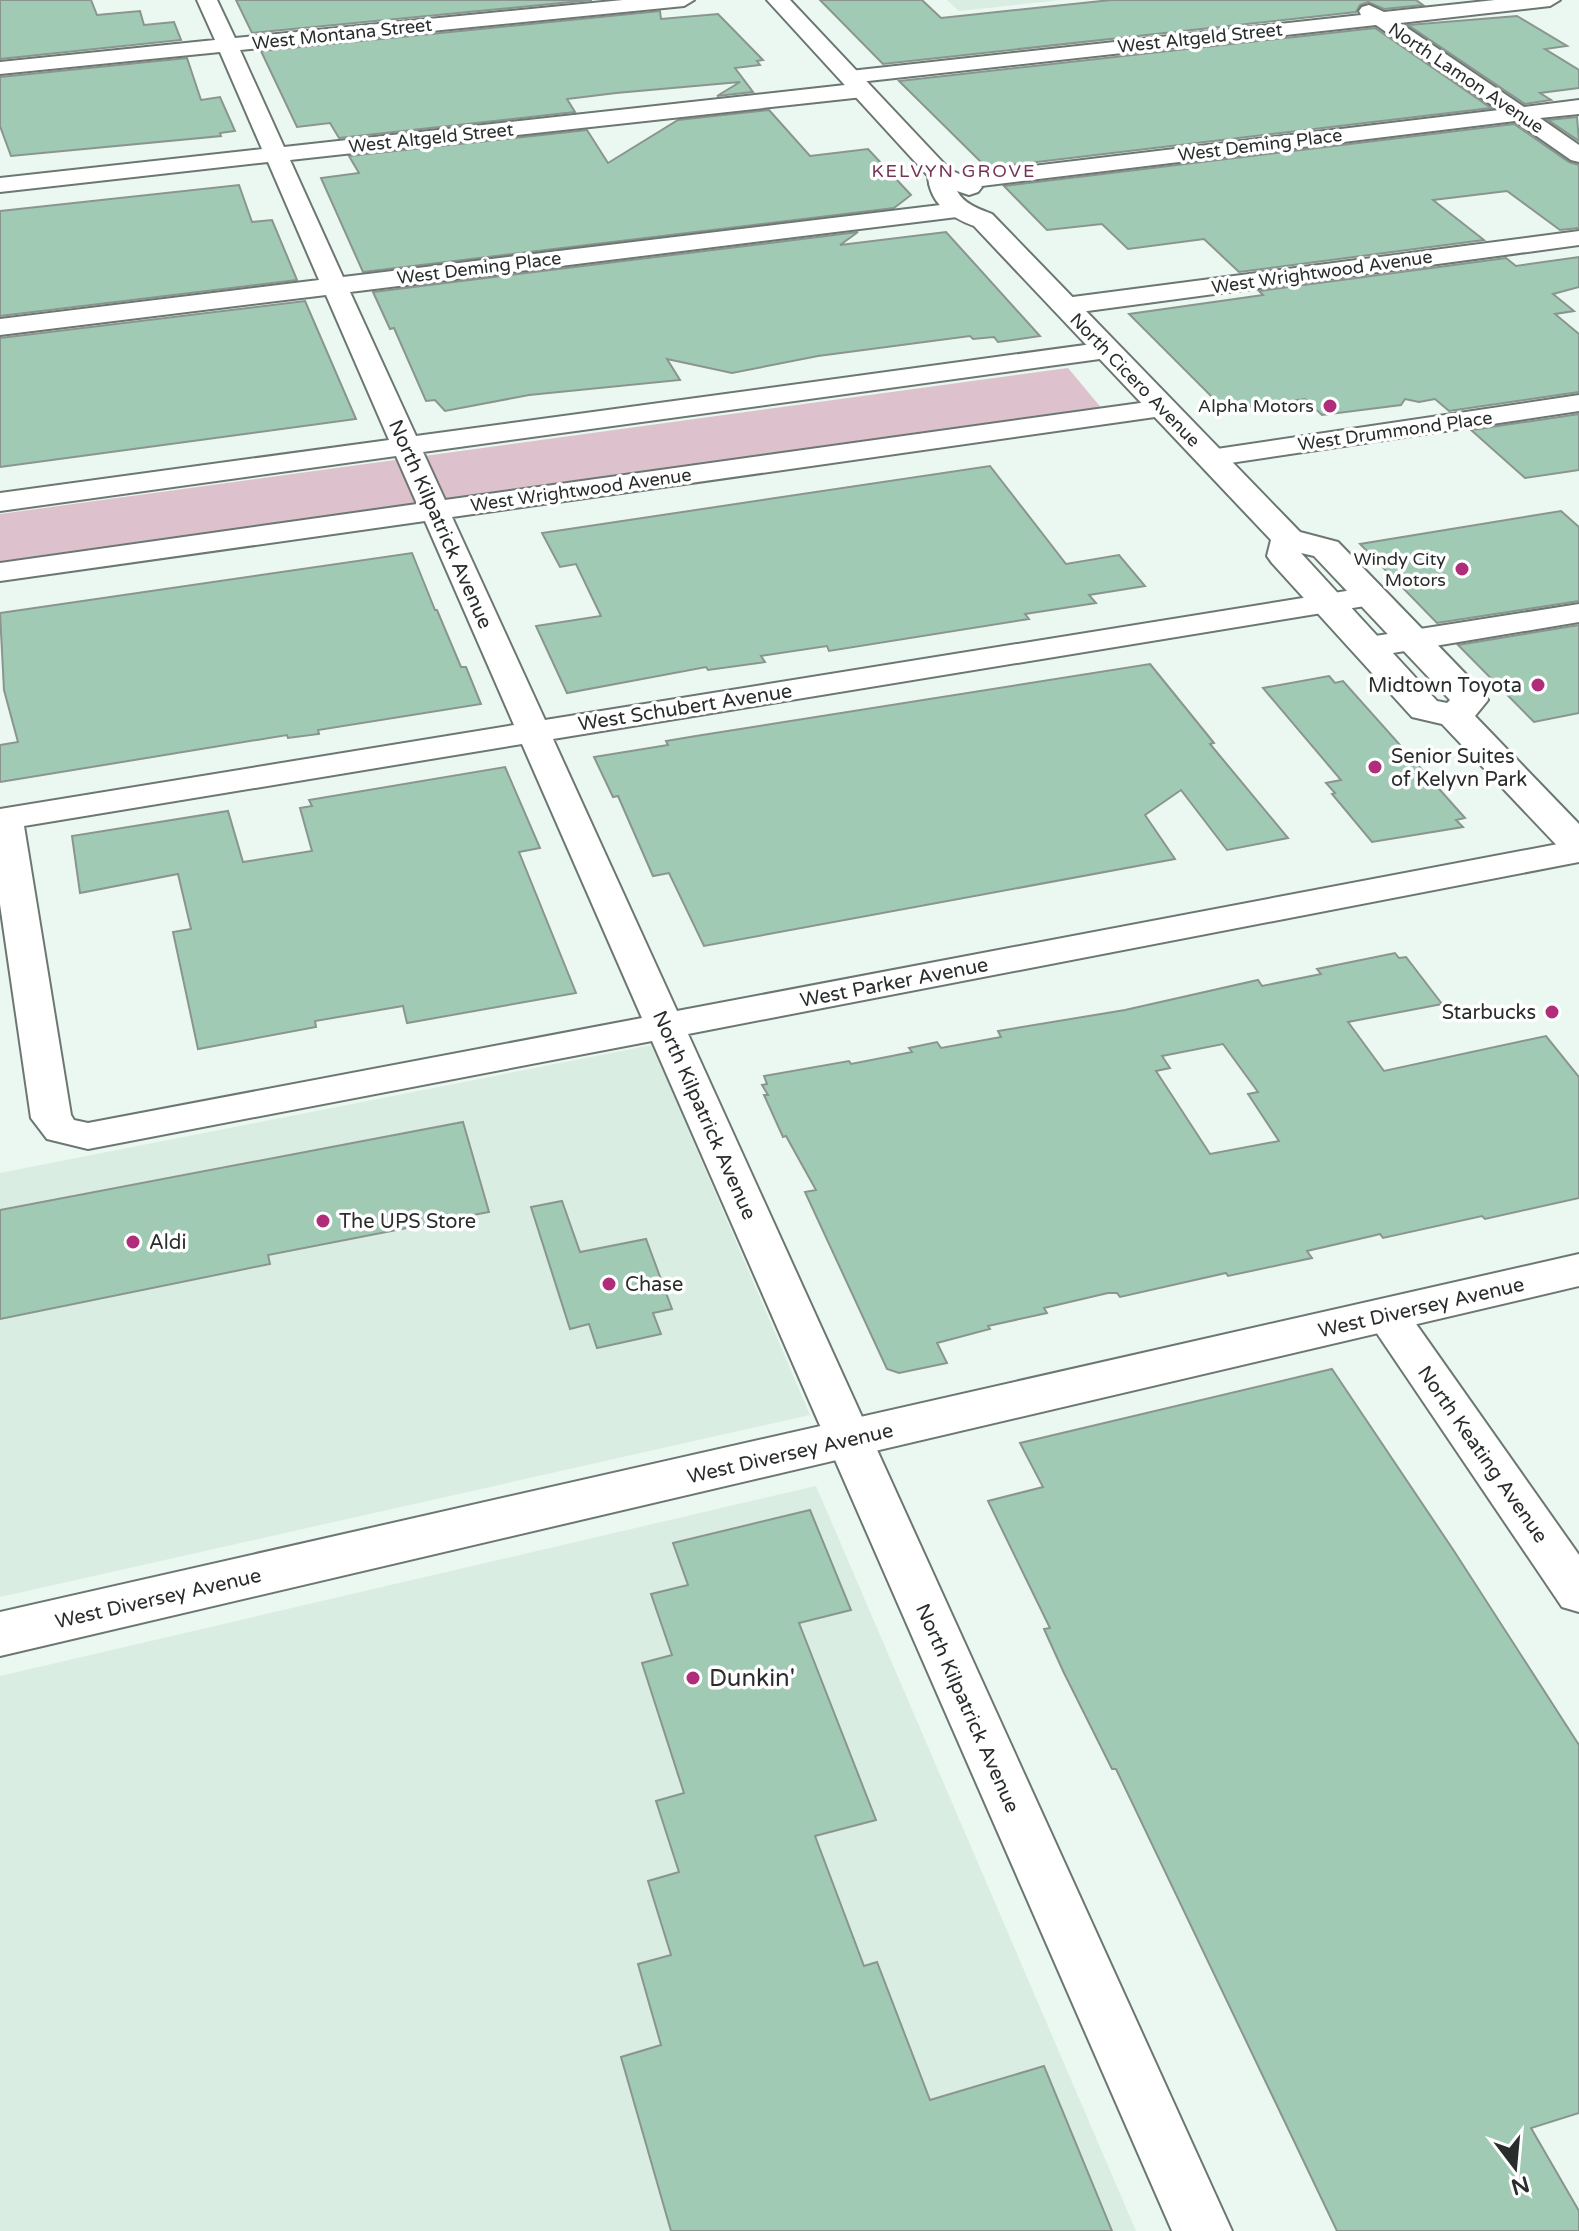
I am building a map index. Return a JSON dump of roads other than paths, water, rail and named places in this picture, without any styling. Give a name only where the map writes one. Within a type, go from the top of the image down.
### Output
[{"type":"main road","name":"North Cicero Avenue","points":[[778,0],[946,180],[975,190],[991,205],[983,220]]},
{"type":"main road","name":"North Cicero Avenue","points":[[946,180],[948,201],[957,210],[983,220],[1288,539],[1284,556],[1425,709],[1455,716],[1579,848]]},
{"type":"main road","points":[[1288,539],[1326,549],[1470,700],[1455,716]]},
{"type":"main road","name":"West Diversey Avenue","points":[[0,1634],[1579,1270]]},
{"type":"street","name":"North Kilpatrick Avenue","points":[[207,0],[1202,2231]]},
{"type":"street","name":"West Montana Street","points":[[0,68],[684,0]]},
{"type":"street","name":"North Lamon Avenue","points":[[1352,0],[1579,155]]},
{"type":"street","name":"West Altgeld Street","points":[[0,185],[277,155],[1550,0]]},
{"type":"street","name":"West Deming Place","points":[[946,180],[1579,107]]},
{"type":"street","name":"West Deming Place","points":[[0,327],[957,210]]},
{"type":"street","name":"West Wrightwood Avenue","points":[[1065,306],[1579,238]]},
{"type":"street","points":[[0,502],[1107,350]]},
{"type":"street","name":"West Drummond Place","points":[[1210,458],[1579,403]]},
{"type":"street","name":"West Wrightwood Avenue","points":[[0,572],[1162,408]]},
{"type":"street","name":"West Schubert Avenue","points":[[2,818],[1371,596]]},
{"type":"street","points":[[1369,647],[1579,613]]},
{"type":"street","name":"West Parker Avenue","points":[[2,818],[51,1118],[61,1130],[88,1136],[1579,848]]},
{"type":"street","name":"North Keating Avenue","points":[[1387,1315],[1579,1593]]},
{"type":"place","name":"Alpha Motors","points":[[1330,406]]},
{"type":"place","name":"Windy City Motors","points":[[1462,569]]},
{"type":"place","name":"Midtown Toyota","points":[[1538,685]]},
{"type":"place","name":"Senior Suites of Kelyvn Park","points":[[1375,767]]},
{"type":"place","name":"Starbucks","points":[[1552,1012]]},
{"type":"place","name":"The UPS Store","points":[[323,1221]]},
{"type":"place","name":"Aldi","points":[[133,1242]]},
{"type":"place","name":"Chase","points":[[609,1284]]},
{"type":"place","name":"Dunkin'","points":[[693,1678]]},
{"type":"district","name":"KELVYN GROVE","points":[[954,171]]}]
